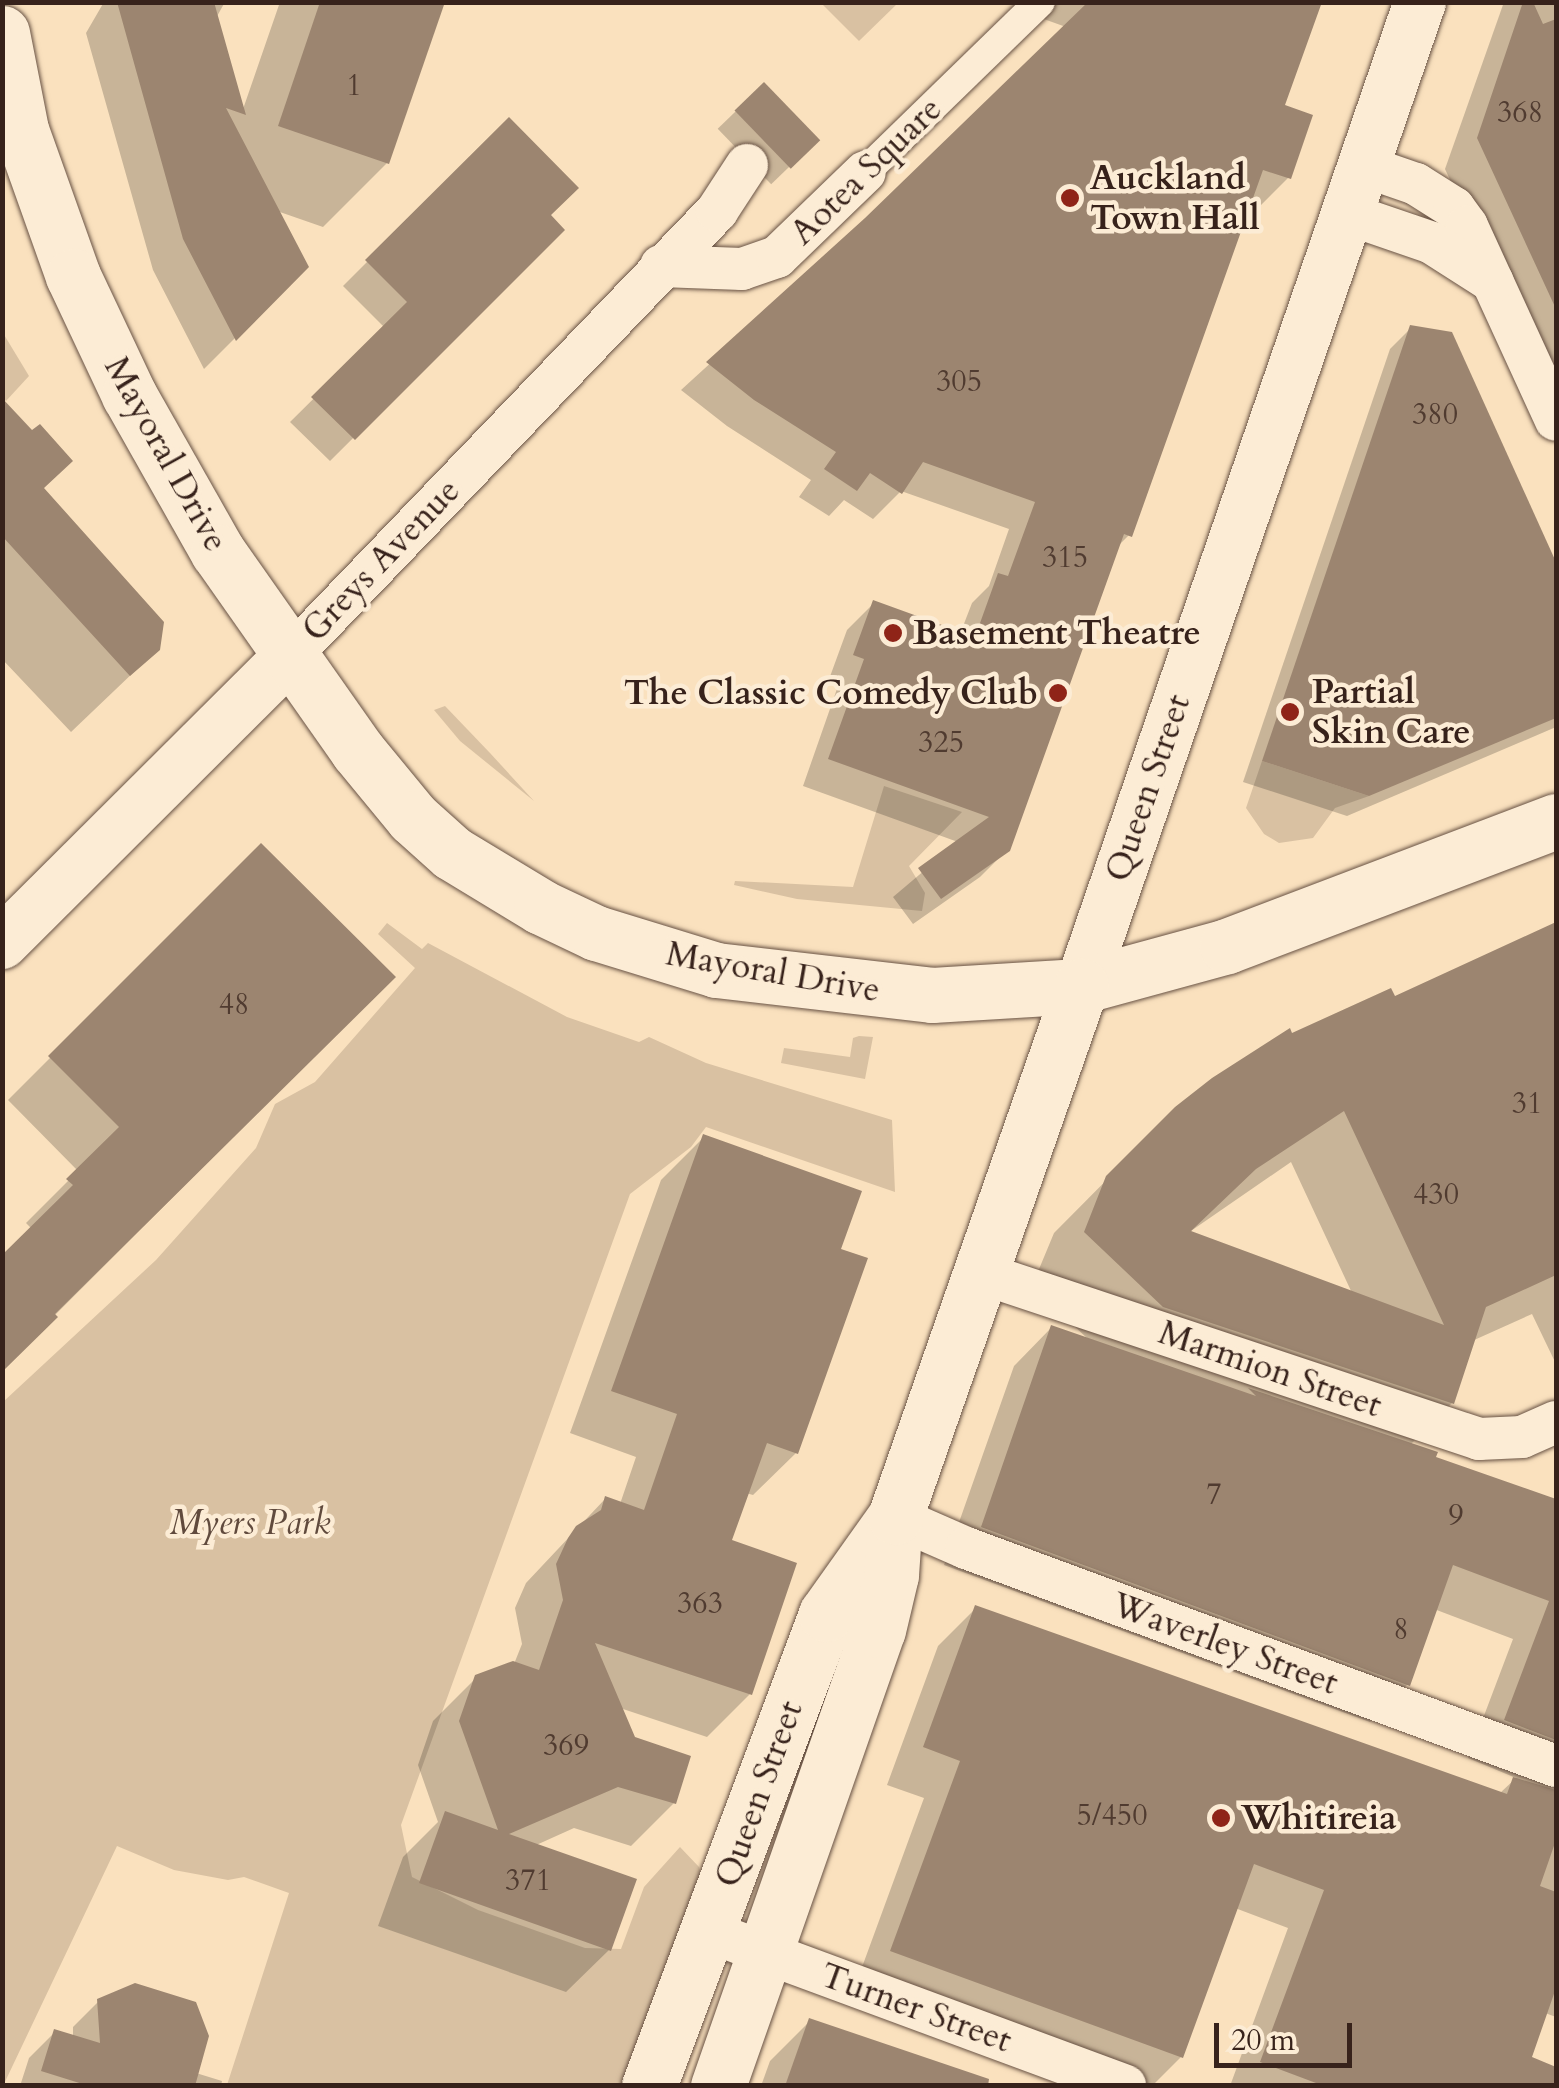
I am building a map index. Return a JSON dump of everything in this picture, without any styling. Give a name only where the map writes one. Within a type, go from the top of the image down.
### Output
[{"type":"main road","name":"Mayoral Drive","points":[[2,33],[21,130],[74,276],[163,460],[218,552],[290,656],[413,818],[452,853],[524,898],[596,933],[716,970],[843,988],[932,995],[1081,986],[1227,946],[1556,821]]},
{"type":"main road","name":"Queen Street","points":[[718,2086],[878,1630],[890,1576],[896,1518],[1081,986]]},
{"type":"main road","name":"Queen Street","points":[[649,2086],[826,1614],[896,1518]]},
{"type":"street","name":"Aotea Square","points":[[661,266],[717,270],[768,262],[1040,2]]},
{"type":"street","name":"Queen Street","points":[[1081,986],[1420,2]]},
{"type":"street","name":"Greys Avenue","points":[[2,943],[290,656],[717,211],[747,165]]},
{"type":"street","points":[[1356,190],[1493,282],[1556,420]]},
{"type":"street","name":"Marmion Street","points":[[984,1274],[1479,1439],[1522,1436],[1556,1422]]},
{"type":"street","name":"Waverley Street","points":[[896,1518],[1001,1561],[1556,1766]]},
{"type":"street","name":"Turner Street","points":[[707,1931],[1124,2086]]},
{"type":"green space","points":[[821,3],[898,3],[859,41]]},
{"type":"green space","points":[[3,333],[29,376],[6,401],[3,398]]},
{"type":"green space","points":[[445,706],[534,801],[460,741],[434,710]]},
{"type":"green space","points":[[1262,761],[1369,796],[1335,808],[1313,838],[1279,843],[1264,834],[1246,808]]},
{"type":"green space","points":[[884,786],[962,812],[909,866],[925,893],[922,911],[797,899],[734,885],[735,881],[853,887]]},
{"type":"green space","name":"Myers Park","points":[[387,923],[422,949],[428,943],[567,1017],[639,1042],[649,1037],[706,1063],[892,1120],[895,1192],[706,1127],[691,1147],[630,1194],[401,1825],[412,1877],[478,1910],[585,1948],[621,1949],[644,1887],[680,1847],[699,1867],[707,1898],[638,2086],[227,2085],[289,1893],[244,1877],[228,1880],[174,1870],[117,1846],[3,2086],[3,1402],[156,1260],[256,1148],[275,1104],[315,1082],[415,968],[378,934]]},
{"type":"green space","points":[[873,1037],[865,1079],[781,1063],[784,1048],[850,1057],[853,1038]]},
{"type":"building","points":[[117,2],[214,2],[246,115],[226,108],[309,267],[236,341],[183,239]]},
{"type":"building","points":[[320,2],[445,2],[389,164],[278,126]]},
{"type":"building","points":[[1088,2],[1322,2],[1285,105],[1313,115],[1291,179],[1263,170],[1132,537],[1124,534],[1010,851],[941,899],[918,868],[989,817],[828,759],[864,659],[853,655],[873,600],[975,637],[998,573],[1008,576],[1035,502],[923,462],[902,494],[870,473],[857,491],[824,469],[836,452],[754,400],[706,362],[865,218]]},
{"type":"building","points":[[1523,2],[1533,2],[1543,24],[1556,19],[1556,309],[1477,138]]},
{"type":"building","points":[[764,82],[820,140],[791,169],[735,110]]},
{"type":"building","points":[[509,117],[579,188],[551,215],[565,230],[355,440],[311,397],[407,302],[365,260]]},
{"type":"building","points":[[1410,325],[1452,332],[1556,562],[1556,718],[1369,796],[1262,761]]},
{"type":"building","points":[[2,398],[32,430],[40,424],[73,461],[44,488],[164,622],[160,650],[130,676],[2,536]]},
{"type":"building","points":[[261,843],[396,977],[55,1314],[58,1317],[2,1372],[2,1255],[73,1185],[66,1179],[119,1127],[48,1056]]},
{"type":"building","points":[[1556,922],[1556,1275],[1486,1307],[1454,1404],[1163,1307],[1084,1232],[1106,1176],[1175,1107],[1212,1078],[1290,1028],[1292,1033],[1391,988],[1395,996]],"holes":[[[1344,1111],[1444,1325],[1191,1231],[1256,1169]]]},
{"type":"building","points":[[703,1134],[862,1191],[841,1249],[868,1258],[798,1454],[767,1443],[732,1540],[797,1563],[752,1695],[595,1643],[635,1737],[691,1756],[676,1804],[618,1787],[509,1834],[637,1879],[611,1951],[419,1883],[445,1811],[498,1830],[459,1721],[475,1675],[513,1661],[539,1670],[563,1600],[556,1564],[568,1538],[576,1526],[601,1510],[605,1496],[644,1510],[677,1414],[611,1391]]},
{"type":"building","points":[[1051,1325],[1256,1396],[1248,1388],[1438,1452],[1436,1457],[1556,1499],[1556,1740],[1504,1720],[1549,1601],[1453,1565],[1410,1686],[981,1527]]},
{"type":"building","name":"Whitireia","points":[[975,1605],[1507,1794],[1513,1777],[1556,1790],[1556,1840],[1540,1886],[1556,1892],[1556,1988],[1532,2057],[1556,2067],[1556,2086],[1324,2086],[1260,2062],[1324,1890],[1254,1864],[1183,2058],[890,1951],[960,1761],[923,1747]]},
{"type":"building","points":[[135,1983],[196,2002],[209,2036],[195,2086],[89,2086],[41,2071],[54,2029],[100,2043],[97,1999]]},
{"type":"building","points":[[809,2018],[989,2079],[988,2086],[785,2086]]},
{"type":"place","name":"Auckland Town Hall","points":[[1070,198]]},
{"type":"place","name":"Basement Theatre","points":[[893,633]]},
{"type":"place","name":"The Classic Comedy Club","points":[[1058,693]]},
{"type":"place","name":"Partial Skin Care","points":[[1290,712]]},
{"type":"place","name":"Whitireia","points":[[1221,1818]]}]
